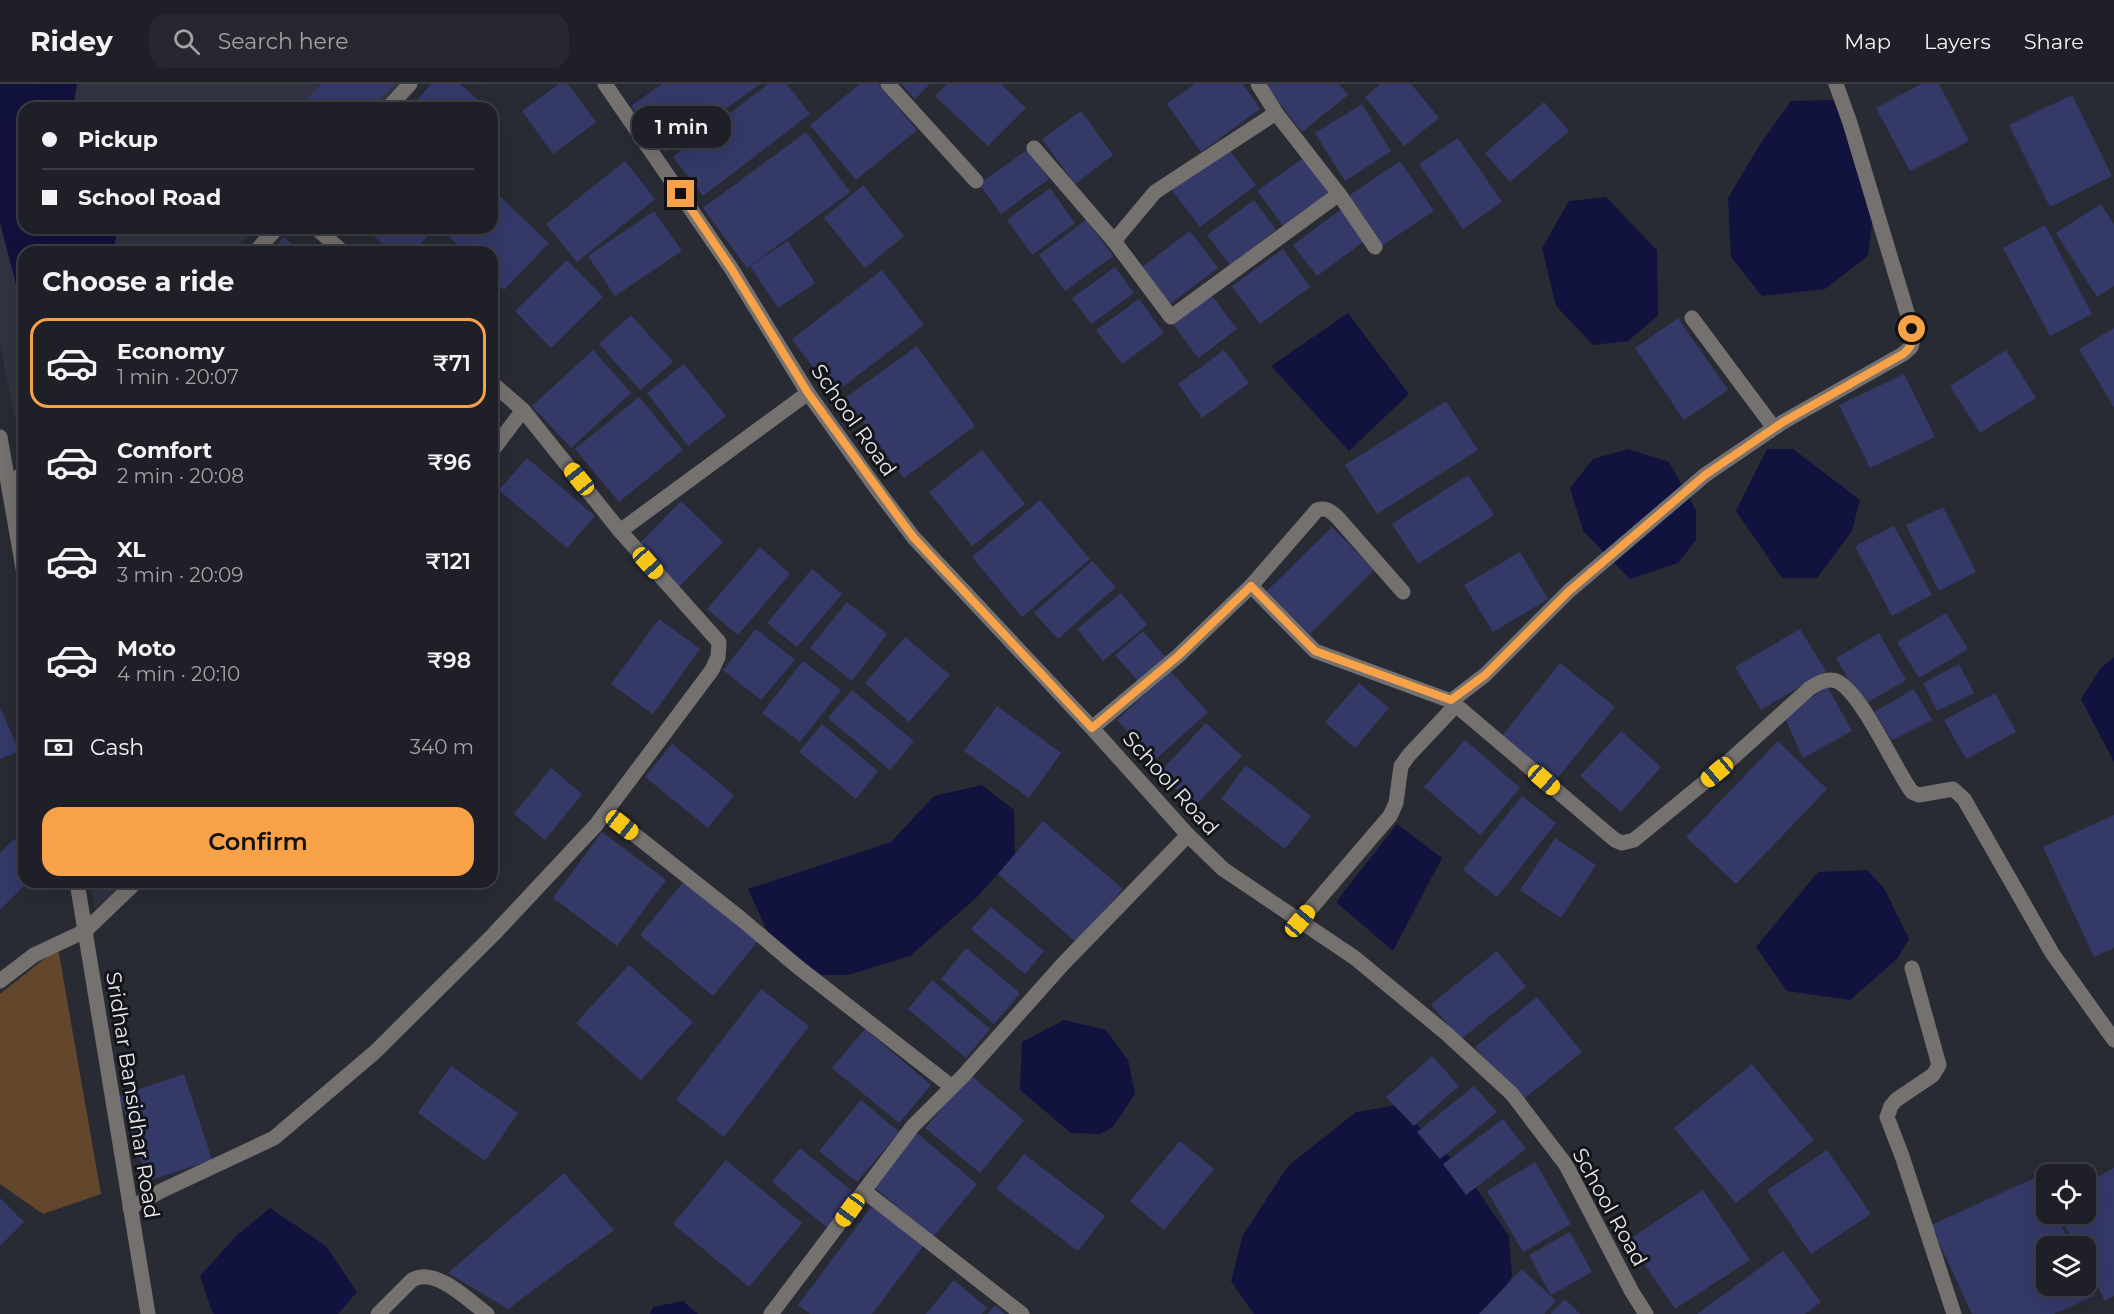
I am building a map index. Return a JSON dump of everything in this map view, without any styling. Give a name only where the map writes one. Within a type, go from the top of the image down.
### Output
[{"type":"street","points":[[394,102],[410,84]]},
{"type":"street","name":"School Road","points":[[605,84],[731,268],[808,393],[914,538],[1092,728],[1188,835],[1223,869],[1355,958],[1446,1034],[1512,1094],[1566,1165],[1632,1292],[1647,1314]]},
{"type":"street","points":[[888,84],[976,181]]},
{"type":"street","points":[[1258,84],[1375,247]]},
{"type":"street","points":[[1300,921],[1390,816],[1396,803],[1401,766],[1409,755],[1453,703],[1485,675],[1569,591],[1705,475],[1774,428],[1903,354],[1911,347],[1912,329],[1836,84]]},
{"type":"street","points":[[1114,242],[1155,192],[1276,112]]},
{"type":"street","points":[[1034,148],[1114,242],[1171,317],[1339,194]]},
{"type":"street","points":[[260,246],[272,234]]},
{"type":"street","points":[[323,234],[336,246]]},
{"type":"street","points":[[1692,318],[1774,428]]},
{"type":"street","points":[[130,1208],[274,1138],[375,1052],[493,935],[596,825],[712,670],[718,657],[719,642],[620,531],[523,410],[498,388]]},
{"type":"street","points":[[620,531],[808,393]]},
{"type":"street","points":[[498,443],[523,410]]},
{"type":"street","points":[[0,437],[18,538]]},
{"type":"street","points":[[9,486],[18,478]]},
{"type":"street","points":[[1092,728],[1178,656],[1251,586],[1317,510],[1323,508],[1329,510],[1338,518],[1403,592]]},
{"type":"street","points":[[1251,586],[1315,651],[1453,703],[1614,840],[1622,843],[1634,840],[1708,780],[1810,688],[1820,682],[1832,680],[1841,683],[1878,730],[1912,792],[1918,795],[1953,789],[1964,798],[2052,953],[2114,1040]]},
{"type":"street","points":[[606,812],[798,967],[952,1087]]},
{"type":"street","points":[[771,1314],[913,1126],[952,1087],[1062,964],[1188,835]]},
{"type":"street","name":"Sridhar Bansidhar Road","points":[[78,888],[148,1314]]},
{"type":"street","points":[[0,981],[34,955],[85,930],[130,888]]},
{"type":"street","points":[[1912,968],[1939,1065],[1933,1076],[1896,1100],[1887,1117],[1954,1314]]},
{"type":"street","points":[[864,1191],[1022,1314]]},
{"type":"street","points":[[378,1314],[412,1280],[425,1275],[440,1280],[487,1314]]},
{"type":"shaded area","points":[[0,84],[401,84],[383,102],[18,102],[18,234],[250,234],[238,246],[18,246],[18,431],[0,345]]},
{"type":"shaded area","points":[[0,84],[77,84],[74,102],[18,102],[18,234],[117,234],[114,246],[18,246],[18,292],[0,223]]},
{"type":"shaded area","points":[[1834,100],[1845,129],[1872,223],[1868,256],[1825,289],[1762,296],[1731,257],[1728,198],[1759,146],[1791,101]]},
{"type":"shaded area","points":[[1606,197],[1657,250],[1658,316],[1628,341],[1593,345],[1556,306],[1542,248],[1569,201]]},
{"type":"shaded area","points":[[1348,313],[1409,394],[1349,451],[1271,366]]},
{"type":"shaded area","points":[[1628,449],[1669,462],[1696,510],[1696,540],[1678,563],[1630,579],[1583,531],[1570,488],[1593,459]]},
{"type":"shaded area","points":[[1767,449],[1793,449],[1860,500],[1852,531],[1817,578],[1782,578],[1736,511]]},
{"type":"shaded area","points":[[2114,657],[2114,762],[2081,699],[2100,669]]},
{"type":"shaded area","points":[[982,785],[1014,810],[1015,855],[977,897],[910,956],[848,975],[814,975],[773,944],[748,889],[891,842],[934,796]]},
{"type":"shaded area","points":[[1397,824],[1442,858],[1393,951],[1336,902]]},
{"type":"shaded area","points":[[1867,870],[1884,888],[1909,939],[1897,959],[1850,1000],[1787,991],[1756,947],[1818,872]]},
{"type":"shaded area","points":[[91,888],[121,888],[117,892],[95,908]]},
{"type":"shaded area","points":[[58,948],[101,1194],[43,1214],[0,1184],[0,994]]},
{"type":"shaded area","points":[[1064,1020],[1106,1030],[1128,1060],[1135,1094],[1113,1127],[1100,1134],[1071,1133],[1020,1090],[1022,1042]]},
{"type":"shaded area","points":[[1397,1105],[1464,1171],[1509,1236],[1512,1276],[1490,1314],[1254,1314],[1231,1281],[1243,1235],[1288,1166],[1356,1112]]},
{"type":"shaded area","points":[[270,1208],[326,1246],[357,1292],[338,1314],[214,1314],[212,1312],[200,1276],[236,1236]]},
{"type":"shaded area","points":[[683,1301],[698,1314],[650,1314],[653,1307]]},
{"type":"building","points":[[321,84],[396,84],[377,102],[304,102]]},
{"type":"building","points":[[431,84],[460,84],[480,102],[416,102]]},
{"type":"building","points":[[559,84],[568,84],[596,122],[553,154],[522,111]]},
{"type":"building","points":[[662,84],[760,84],[665,152],[631,106]]},
{"type":"building","points":[[768,84],[787,84],[810,114],[703,196],[673,157]]},
{"type":"building","points":[[860,84],[878,84],[917,130],[856,180],[810,125]]},
{"type":"building","points":[[901,84],[930,84],[915,99]]},
{"type":"building","points":[[947,84],[1001,84],[1026,108],[988,146],[935,96]]},
{"type":"building","points":[[1195,84],[1243,84],[1260,109],[1201,152],[1167,104]]},
{"type":"building","points":[[1264,84],[1339,84],[1348,95],[1302,132]]},
{"type":"building","points":[[1381,84],[1411,84],[1439,118],[1404,146],[1365,97]]},
{"type":"building","points":[[1921,84],[1939,84],[1969,141],[1910,171],[1876,108]]},
{"type":"building","points":[[2072,95],[2112,176],[2050,207],[2009,125]]},
{"type":"building","points":[[1544,102],[1569,131],[1510,182],[1485,153]]},
{"type":"building","points":[[1362,104],[1391,151],[1345,181],[1315,133]]},
{"type":"building","points":[[1081,111],[1113,155],[1075,184],[1042,139]]},
{"type":"building","points":[[806,132],[850,192],[747,268],[703,208]]},
{"type":"building","points":[[1458,138],[1502,202],[1463,229],[1419,164]]},
{"type":"building","points":[[1228,148],[1256,185],[1200,227],[1172,190]]},
{"type":"building","points":[[1027,150],[1049,179],[1001,214],[979,184]]},
{"type":"building","points":[[1303,158],[1331,194],[1285,228],[1257,191]]},
{"type":"building","points":[[625,161],[655,199],[577,262],[546,224]]},
{"type":"building","points":[[1400,161],[1434,211],[1380,247],[1347,197]]},
{"type":"building","points":[[863,185],[904,236],[865,268],[824,218]]},
{"type":"building","points":[[1050,188],[1075,223],[1032,255],[1007,220]]},
{"type":"building","points":[[498,195],[549,243],[504,290],[498,284],[498,246],[459,246],[446,234],[498,234]]},
{"type":"building","points":[[1254,200],[1276,230],[1230,265],[1207,235]]},
{"type":"building","points":[[2101,204],[2114,224],[2114,286],[2097,297],[2056,233]]},
{"type":"building","points":[[1343,208],[1366,240],[1317,276],[1293,245]]},
{"type":"building","points":[[654,211],[682,251],[615,296],[588,256]]},
{"type":"building","points":[[1086,220],[1113,256],[1065,291],[1039,255]]},
{"type":"building","points":[[2045,225],[2092,314],[2050,336],[2003,248]]},
{"type":"building","points":[[1190,231],[1218,268],[1170,304],[1142,267]]},
{"type":"building","points":[[371,234],[429,234],[419,246],[386,246]]},
{"type":"building","points":[[284,237],[294,246],[276,246]]},
{"type":"building","points":[[788,241],[815,283],[778,308],[750,266]]},
{"type":"building","points":[[1283,249],[1310,287],[1260,324],[1232,286]]},
{"type":"building","points":[[567,260],[603,297],[551,348],[515,311]]},
{"type":"building","points":[[1115,267],[1134,293],[1091,324],[1072,298]]},
{"type":"building","points":[[882,270],[924,325],[833,394],[792,339]]},
{"type":"building","points":[[1210,293],[1237,329],[1198,358],[1171,321]]},
{"type":"building","points":[[1139,299],[1164,333],[1122,364],[1096,330]]},
{"type":"building","points":[[631,315],[673,362],[640,390],[599,344]]},
{"type":"building","points":[[1678,318],[1728,390],[1684,420],[1635,348]]},
{"type":"building","points":[[2114,328],[2114,407],[2079,349]]},
{"type":"building","points":[[917,346],[975,426],[904,478],[845,398]]},
{"type":"building","points":[[593,350],[631,393],[571,448],[532,406]]},
{"type":"building","points":[[1224,350],[1249,383],[1202,418],[1178,384]]},
{"type":"building","points":[[2006,350],[2036,398],[1980,433],[1950,386]]},
{"type":"building","points":[[684,364],[726,416],[688,446],[647,393]]},
{"type":"building","points":[[1904,374],[1935,437],[1870,468],[1839,405]]},
{"type":"building","points":[[639,397],[683,450],[619,502],[575,449]]},
{"type":"building","points":[[1446,401],[1478,450],[1377,514],[1345,465]]},
{"type":"building","points":[[982,450],[1025,504],[972,546],[929,492]]},
{"type":"building","points":[[527,458],[595,516],[567,548],[499,490]]},
{"type":"building","points":[[1468,475],[1494,515],[1418,564],[1392,524]]},
{"type":"building","points":[[1040,500],[1090,559],[1022,617],[972,557]]},
{"type":"building","points":[[681,501],[723,542],[678,588],[636,547]]},
{"type":"building","points":[[1943,507],[1976,572],[1939,591],[1906,525]]},
{"type":"building","points":[[1894,526],[1932,595],[1892,616],[1855,546]]},
{"type":"building","points":[[1332,527],[1374,570],[1310,634],[1267,591]]},
{"type":"building","points":[[760,547],[790,574],[738,635],[707,609]]},
{"type":"building","points":[[1520,552],[1548,599],[1493,632],[1464,585]]},
{"type":"building","points":[[1092,561],[1116,587],[1058,639],[1034,613]]},
{"type":"building","points":[[812,569],[842,594],[797,647],[767,623]]},
{"type":"building","points":[[1121,593],[1147,625],[1103,661],[1077,629]]},
{"type":"building","points":[[847,602],[887,634],[852,681],[810,648]]},
{"type":"building","points":[[1946,613],[1968,649],[1919,678],[1897,642]]},
{"type":"building","points":[[659,619],[700,649],[653,714],[611,684]]},
{"type":"building","points":[[756,629],[795,660],[761,700],[723,670]]},
{"type":"building","points":[[1800,629],[1826,671],[1761,710],[1735,667]]},
{"type":"building","points":[[1143,631],[1167,659],[1139,682],[1115,655]]},
{"type":"building","points":[[1879,633],[1906,680],[1863,705],[1836,658]]},
{"type":"building","points":[[905,637],[950,675],[909,722],[865,683]]},
{"type":"building","points":[[803,661],[841,690],[800,742],[762,713]]},
{"type":"building","points":[[1560,663],[1615,707],[1556,780],[1501,737]]},
{"type":"building","points":[[1959,664],[1974,693],[1937,711],[1923,683]]},
{"type":"building","points":[[1170,671],[1208,712],[1154,761],[1117,720]]},
{"type":"building","points":[[1359,683],[1389,708],[1355,748],[1325,722]]},
{"type":"building","points":[[1827,686],[1852,731],[1803,758],[1785,718]]},
{"type":"building","points":[[1914,689],[1932,720],[1892,740],[1874,712]]},
{"type":"building","points":[[852,690],[914,741],[890,770],[828,718]]},
{"type":"building","points":[[1995,693],[2016,732],[1966,759],[1944,720]]},
{"type":"building","points":[[997,706],[1061,753],[1029,798],[964,751]]},
{"type":"building","points":[[0,707],[18,751],[0,759]]},
{"type":"building","points":[[1206,723],[1242,756],[1195,806],[1159,773]]},
{"type":"building","points":[[822,724],[878,771],[856,799],[799,752]]},
{"type":"building","points":[[1621,731],[1661,767],[1621,812],[1580,776]]},
{"type":"building","points":[[1465,740],[1520,788],[1480,835],[1424,787]]},
{"type":"building","points":[[1778,741],[1827,789],[1736,884],[1686,837]]},
{"type":"building","points":[[672,744],[734,795],[708,828],[645,777]]},
{"type":"building","points":[[1246,765],[1311,816],[1285,849],[1221,799]]},
{"type":"building","points":[[551,768],[582,794],[545,840],[514,814]]},
{"type":"building","points":[[1522,796],[1556,823],[1497,897],[1463,870]]},
{"type":"building","points":[[2114,815],[2114,948],[2094,957],[2043,847]]},
{"type":"building","points":[[1043,821],[1123,889],[1077,943],[998,874]]},
{"type":"building","points":[[602,832],[666,880],[617,946],[553,898]]},
{"type":"building","points":[[1555,838],[1596,865],[1561,918],[1520,890]]},
{"type":"building","points":[[14,839],[18,843],[18,888],[22,888],[0,910],[0,853]]},
{"type":"building","points":[[684,881],[758,941],[713,996],[640,935]]},
{"type":"building","points":[[991,907],[1044,951],[1025,974],[971,929]]},
{"type":"building","points":[[966,948],[1020,993],[994,1024],[941,979]]},
{"type":"building","points":[[1497,951],[1526,987],[1460,1040],[1431,1004]]},
{"type":"building","points":[[629,965],[693,1022],[641,1080],[576,1023]]},
{"type":"building","points":[[932,980],[990,1029],[966,1058],[908,1009]]},
{"type":"building","points":[[761,989],[809,1026],[724,1137],[676,1100]]},
{"type":"building","points":[[1537,997],[1582,1052],[1520,1102],[1475,1047]]},
{"type":"building","points":[[865,1029],[931,1085],[899,1123],[832,1068]]},
{"type":"building","points":[[1432,1056],[1459,1086],[1414,1126],[1386,1097]]},
{"type":"building","points":[[1752,1064],[1814,1140],[1736,1203],[1674,1128]]},
{"type":"building","points":[[451,1066],[518,1113],[485,1161],[418,1113]]},
{"type":"building","points":[[184,1074],[212,1160],[148,1181],[119,1096]]},
{"type":"building","points":[[970,1075],[1024,1120],[980,1173],[925,1128]]},
{"type":"building","points":[[1474,1086],[1497,1112],[1440,1159],[1417,1132]]},
{"type":"building","points":[[861,1100],[899,1132],[857,1182],[819,1151]]},
{"type":"building","points":[[1503,1119],[1526,1149],[1466,1195],[1443,1164]]},
{"type":"building","points":[[917,1133],[977,1184],[933,1237],[873,1186]]},
{"type":"building","points":[[1180,1141],[1214,1169],[1164,1230],[1130,1201]]},
{"type":"building","points":[[800,1148],[858,1196],[830,1230],[772,1182]]},
{"type":"building","points":[[1827,1150],[1871,1214],[1811,1254],[1767,1190]]},
{"type":"building","points":[[1024,1154],[1105,1216],[1078,1251],[996,1189]]},
{"type":"building","points":[[726,1160],[802,1223],[749,1287],[673,1224]]},
{"type":"building","points":[[1535,1162],[1571,1224],[1523,1252],[1487,1191]]},
{"type":"building","points":[[2114,1168],[2114,1296],[2105,1301],[2096,1284],[2096,1236],[2070,1236],[2064,1224],[2096,1224],[2096,1178]]},
{"type":"building","points":[[564,1173],[614,1230],[508,1309],[448,1273]]},
{"type":"building","points":[[2036,1177],[2036,1224],[2061,1224],[2066,1236],[2036,1236],[2036,1296],[2094,1296],[2054,1314],[1972,1314],[1931,1225]]},
{"type":"building","points":[[1703,1190],[1750,1260],[1675,1309],[1628,1240]]},
{"type":"building","points":[[0,1198],[24,1222],[0,1246]]},
{"type":"building","points":[[872,1206],[924,1245],[872,1314],[810,1314],[798,1305]]},
{"type":"building","points":[[1570,1232],[1592,1272],[1551,1295],[1529,1255]]},
{"type":"building","points":[[1783,1251],[1821,1302],[1805,1314],[1697,1314]]},
{"type":"building","points":[[1522,1269],[1556,1301],[1544,1314],[1479,1314]]},
{"type":"building","points":[[954,1280],[987,1308],[982,1314],[926,1314]]},
{"type":"building","points":[[1565,1299],[1580,1314],[1550,1314]]},
{"type":"building","points":[[995,1305],[1005,1314],[988,1314]]},
{"type":"route","points":[[681,194],[731,268],[808,393],[876,489],[914,538],[1092,728],[1178,656],[1251,586],[1315,651],[1451,700],[1485,675],[1569,591],[1705,475],[1783,422],[1903,354],[1911,347],[1912,329]]}]
